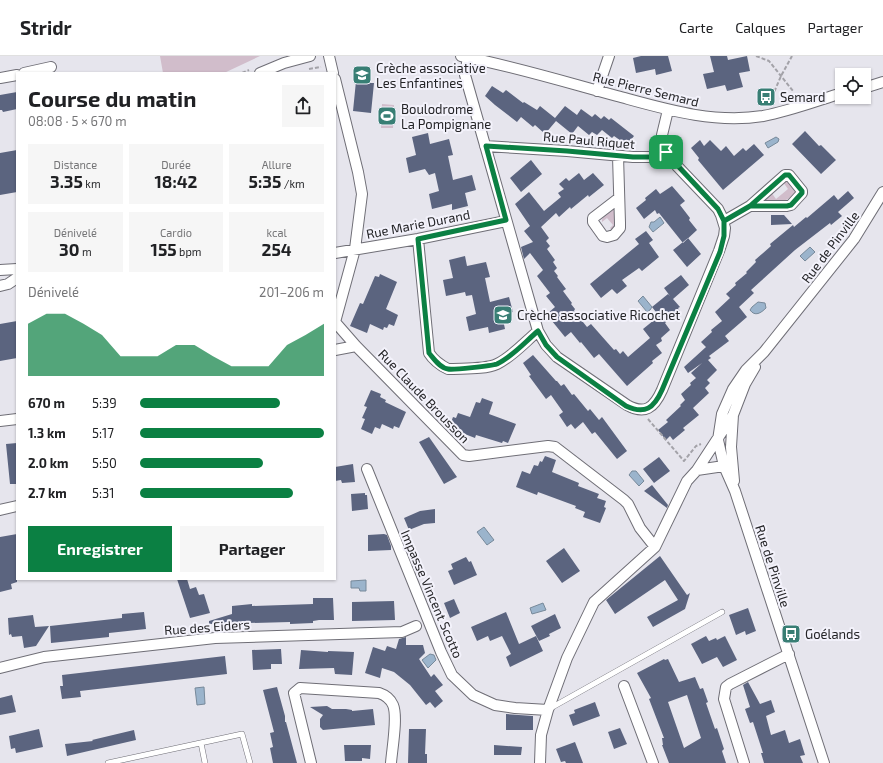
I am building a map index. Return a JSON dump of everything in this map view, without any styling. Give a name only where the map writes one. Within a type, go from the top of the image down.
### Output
[{"type":"street","points":[[262,72],[284,63],[310,56]]},
{"type":"street","points":[[329,56],[333,70]]},
{"type":"street","points":[[597,91],[608,56]]},
{"type":"street","points":[[464,57],[465,75],[538,331],[546,345],[557,357],[626,406],[637,410],[648,409],[656,402],[720,252],[724,236],[724,221],[718,209],[666,152],[662,141],[668,110]]},
{"type":"street","name":"Rue Pierre Semard","points":[[464,57],[493,63],[668,110],[708,118],[762,116],[782,112],[835,95]]},
{"type":"street","points":[[28,72],[51,67]]},
{"type":"street","points":[[0,78],[16,75]]},
{"type":"street","name":"Rue Claude Brousson","points":[[336,83],[362,194],[355,249],[336,318]]},
{"type":"street","points":[[871,86],[883,83]]},
{"type":"street","name":"Rue Paul Riquet","points":[[486,146],[618,156],[653,157],[666,152]]},
{"type":"street","points":[[618,156],[619,198]]},
{"type":"street","points":[[724,221],[750,206],[785,175],[789,175],[802,191],[799,197],[789,206],[750,206]]},
{"type":"street","name":"Rue de Pinville","points":[[824,763],[789,654],[734,491],[724,466],[718,440],[722,414],[733,389],[746,370],[764,352],[854,239],[883,192]]},
{"type":"street","name":"Rue Marie Durand","points":[[336,253],[418,239],[506,220]]},
{"type":"street","points":[[418,239],[429,353],[434,360],[448,369],[496,364],[506,359],[538,331]]},
{"type":"street","points":[[0,270],[16,269]]},
{"type":"street","points":[[0,286],[8,284],[16,279]]},
{"type":"street","name":"Rue Claude Brousson","points":[[336,323],[356,346],[463,455],[469,456],[548,446],[555,447],[628,504],[640,528],[655,548]]},
{"type":"street","points":[[336,350],[356,346]]},
{"type":"street","name":"Rue de Pinville","points":[[734,491],[731,447],[733,415],[745,384],[764,352]]},
{"type":"street","points":[[540,763],[542,731],[548,710],[567,658],[594,602],[655,548],[687,481],[697,470],[718,440],[733,415]]},
{"type":"street","points":[[0,421],[16,419]]},
{"type":"street","points":[[697,470],[724,466]]},
{"type":"street","name":"Impasse Vincent Scotto","points":[[366,469],[441,652],[452,675],[473,695],[494,705],[548,710]]},
{"type":"street","points":[[0,510],[16,506]]},
{"type":"street","name":"Rue des Eiders","points":[[0,668],[44,656],[173,642],[214,638],[402,632],[416,626]]},
{"type":"street","points":[[744,763],[724,699],[726,687],[789,654]]},
{"type":"street","points":[[624,686],[653,763]]},
{"type":"street","points":[[311,763],[294,693],[300,688],[379,693],[387,696],[393,704],[395,713],[391,763]]},
{"type":"lane","points":[[548,710],[722,612]]},
{"type":"lane","points":[[108,763],[242,734],[250,763]]},
{"type":"lane","points":[[201,743],[205,763]]},
{"type":"path","points":[[756,56],[769,61],[793,91]]},
{"type":"path","points":[[772,97],[792,56]]},
{"type":"path","points":[[307,69],[319,67],[333,70]]},
{"type":"path","points":[[647,418],[684,461],[692,451]]},
{"type":"shaded area","points":[[160,56],[260,56],[226,72],[163,72]]},
{"type":"shaded area","name":"Boulodrome La Pompignane","points":[[382,104],[394,105],[393,128],[381,128]]},
{"type":"shaded area","points":[[785,181],[796,190],[791,197],[779,202],[765,199],[771,192],[776,199],[788,189],[783,182]]},
{"type":"shaded area","points":[[614,209],[616,210],[615,227],[613,231],[610,228],[613,225],[607,218],[602,222],[602,220],[606,214]]},
{"type":"water","points":[[776,137],[779,139],[778,142],[768,148],[765,143]]},
{"type":"water","points":[[660,217],[664,223],[653,232],[649,227],[651,222],[654,222]]},
{"type":"water","points":[[810,247],[815,252],[805,261],[800,256]]},
{"type":"water","points":[[643,296],[652,307],[647,312],[638,301]]},
{"type":"water","points":[[758,302],[765,303],[766,308],[760,313],[756,314],[750,310]]},
{"type":"water","points":[[632,471],[636,471],[644,481],[639,486],[629,475]]},
{"type":"water","points":[[484,527],[494,540],[487,545],[477,532]]},
{"type":"water","points":[[366,580],[366,591],[360,591],[359,588],[351,588],[351,581]]},
{"type":"water","points":[[543,603],[546,610],[532,614],[530,608]]},
{"type":"water","points":[[430,654],[434,655],[436,660],[428,668],[422,660]]},
{"type":"water","points":[[204,687],[205,704],[197,705],[195,688]]},
{"type":"building","points":[[641,56],[668,56],[672,71],[656,75],[655,69],[636,73],[633,58]]},
{"type":"building","points":[[710,56],[727,56],[728,60],[747,56],[750,71],[739,73],[743,87],[727,91],[725,85],[707,89],[703,74],[714,72]]},
{"type":"building","points":[[358,70],[366,70],[365,77],[370,78],[369,83],[374,83],[371,113],[353,111],[356,81],[353,81],[354,73]]},
{"type":"building","points":[[492,86],[503,93],[506,90],[523,103],[524,102],[537,110],[540,106],[555,118],[565,106],[577,115],[581,109],[592,117],[595,114],[601,119],[604,116],[609,120],[611,118],[634,136],[627,145],[614,136],[612,138],[602,130],[597,135],[592,132],[589,135],[578,126],[572,134],[556,121],[545,134],[535,125],[533,127],[521,117],[517,122],[485,96]]},
{"type":"building","points":[[16,92],[16,109],[3,112],[0,110],[0,95]]},
{"type":"building","points":[[805,131],[819,146],[821,145],[836,160],[821,174],[792,144]]},
{"type":"building","points":[[428,133],[430,144],[449,139],[453,155],[448,156],[453,180],[472,175],[476,190],[465,193],[468,206],[452,210],[452,204],[432,209],[429,194],[439,191],[435,173],[429,175],[425,169],[409,173],[406,158],[416,155],[412,137]]},
{"type":"building","points":[[700,140],[704,146],[710,140],[721,151],[726,146],[734,156],[743,148],[746,151],[754,144],[764,155],[723,190],[698,160],[699,158],[691,148]]},
{"type":"building","points":[[16,150],[16,192],[0,195],[0,153]]},
{"type":"building","points":[[531,160],[542,174],[521,192],[510,178]]},
{"type":"building","points":[[579,173],[584,180],[593,173],[604,185],[589,197],[588,195],[571,209],[570,207],[559,217],[556,213],[541,227],[549,238],[546,241],[550,246],[547,249],[555,260],[553,262],[557,268],[554,271],[566,289],[563,291],[572,303],[571,304],[575,309],[574,311],[587,327],[591,324],[614,350],[616,349],[620,354],[623,351],[628,357],[650,338],[643,329],[659,316],[652,307],[668,294],[670,296],[664,288],[681,275],[689,285],[673,299],[680,307],[678,308],[680,311],[665,323],[670,330],[661,338],[662,341],[656,345],[662,353],[627,386],[599,354],[594,358],[571,332],[565,337],[552,321],[553,320],[548,313],[555,307],[546,296],[550,293],[537,276],[543,270],[530,253],[524,259],[521,247],[533,242],[524,231],[530,226],[515,204],[529,192],[544,211],[561,197],[558,193],[564,189],[559,184],[566,178],[569,181]]},
{"type":"building","points":[[672,186],[685,201],[680,205],[697,230],[683,243],[655,210],[644,219],[636,208],[656,189],[660,194]]},
{"type":"building","points":[[848,191],[854,198],[838,212],[842,216],[831,225],[830,223],[795,250],[751,290],[754,293],[739,307],[747,317],[725,336],[729,341],[709,356],[711,358],[708,360],[717,370],[707,380],[710,383],[705,388],[709,393],[693,408],[699,415],[683,428],[685,430],[673,440],[670,436],[666,440],[658,430],[668,422],[666,420],[681,406],[680,405],[685,400],[681,394],[696,378],[691,373],[702,363],[688,373],[684,367],[706,347],[701,342],[712,332],[711,330],[722,321],[715,312],[730,298],[726,294],[736,285],[735,283],[747,273],[746,272],[756,262],[755,260],[771,246],[770,244],[793,225],[794,227],[806,217],[807,218],[834,195],[838,200]]},
{"type":"building","points":[[771,215],[784,215],[792,224],[771,225]]},
{"type":"building","points":[[646,231],[653,240],[649,243],[659,257],[642,271],[639,268],[622,280],[627,286],[617,294],[612,289],[601,298],[590,284],[639,244],[635,239]]},
{"type":"building","points":[[688,238],[701,254],[687,267],[673,250]]},
{"type":"building","points":[[465,256],[467,266],[486,262],[490,277],[485,278],[490,302],[509,297],[513,312],[502,315],[505,329],[489,333],[488,327],[469,331],[466,317],[476,314],[472,295],[466,296],[465,292],[446,296],[443,280],[453,278],[449,260]]},
{"type":"building","points":[[380,274],[397,282],[386,309],[398,315],[394,326],[389,324],[387,328],[384,327],[383,330],[370,324],[367,333],[350,326],[360,303],[363,304],[375,276],[379,277]]},
{"type":"building","points":[[16,321],[16,358],[0,361],[0,324]]},
{"type":"building","points":[[533,355],[561,386],[564,384],[572,395],[574,394],[588,411],[590,409],[599,420],[602,417],[627,451],[617,459],[595,432],[592,434],[583,422],[575,429],[571,424],[567,427],[559,415],[563,412],[551,395],[546,399],[529,376],[531,375],[523,363]]},
{"type":"building","points":[[371,390],[381,394],[380,397],[386,400],[385,402],[406,412],[399,428],[394,426],[393,429],[382,424],[380,429],[375,427],[372,434],[361,429],[365,419],[362,418],[367,407],[364,406]]},
{"type":"building","points":[[482,398],[493,402],[489,414],[516,424],[508,443],[503,441],[502,443],[476,435],[475,438],[452,429],[453,427],[450,425],[453,417],[456,418],[458,413],[470,417],[476,402],[480,403]]},
{"type":"building","points":[[429,437],[457,477],[444,484],[419,442]]},
{"type":"building","points":[[16,443],[16,484],[10,484],[6,444]]},
{"type":"building","points":[[545,456],[556,460],[552,472],[579,483],[578,486],[599,494],[597,498],[606,501],[604,507],[606,508],[600,523],[583,517],[585,512],[575,508],[576,506],[538,492],[537,495],[516,487],[522,471],[530,474],[534,465],[538,466],[540,461],[542,462]]},
{"type":"building","points":[[659,457],[670,471],[654,483],[643,469]]},
{"type":"building","points":[[353,464],[355,482],[342,483],[341,480],[336,481],[336,467]]},
{"type":"building","points":[[652,485],[668,505],[667,508],[644,491]]},
{"type":"building","points":[[365,493],[365,495],[367,495],[368,509],[352,511],[351,494]]},
{"type":"building","points":[[435,509],[435,523],[424,524],[409,530],[404,518],[420,511]]},
{"type":"building","points":[[16,534],[17,582],[11,584],[12,589],[0,592],[0,537]]},
{"type":"building","points":[[368,535],[387,535],[391,550],[368,551]]},
{"type":"building","points":[[564,548],[580,571],[562,583],[546,561]]},
{"type":"building","points":[[660,556],[687,595],[690,593],[685,609],[653,627],[647,617],[678,600],[665,580],[615,614],[606,600]]},
{"type":"building","points":[[466,557],[469,562],[471,561],[477,575],[454,585],[448,571],[453,569],[451,564]]},
{"type":"building","points":[[177,580],[187,580],[190,589],[196,587],[199,595],[204,594],[210,613],[190,618]]},
{"type":"building","points":[[313,598],[333,598],[334,620],[319,620],[313,621],[313,623],[290,624],[290,622],[209,624],[209,621],[232,614],[232,606],[252,604],[252,606],[313,604]]},
{"type":"building","points":[[454,599],[460,613],[450,618],[444,603]]},
{"type":"building","points":[[394,601],[395,620],[352,621],[352,602]]},
{"type":"building","points":[[748,608],[756,631],[746,635],[745,631],[736,635],[729,615]]},
{"type":"building","points":[[144,612],[146,629],[109,633],[109,637],[51,643],[50,626],[122,618],[122,614]]},
{"type":"building","points":[[506,612],[519,644],[536,636],[543,651],[510,667],[506,657],[511,654],[502,636],[490,641],[488,636],[477,641],[471,627]]},
{"type":"building","points":[[555,614],[561,628],[549,634],[550,636],[539,641],[531,626]]},
{"type":"building","points":[[33,615],[35,627],[49,626],[36,646],[24,648],[22,636],[12,637],[11,634],[9,635],[8,618]]},
{"type":"building","points":[[706,636],[709,641],[716,638],[717,640],[725,636],[737,660],[723,667],[717,657],[702,664],[691,644]]},
{"type":"building","points":[[406,637],[406,645],[423,645],[425,653],[419,659],[431,677],[434,674],[443,685],[435,691],[443,701],[435,708],[430,702],[426,705],[410,685],[394,672],[382,668],[380,678],[365,673],[373,647],[385,651],[387,646],[396,649],[399,639]]},
{"type":"building","points":[[281,649],[282,664],[271,664],[271,669],[253,670],[252,650]]},
{"type":"building","points":[[301,650],[354,652],[352,675],[335,674],[334,668],[299,669]]},
{"type":"building","points":[[225,656],[227,674],[80,691],[81,697],[62,699],[60,686],[63,686],[62,675]]},
{"type":"building","points":[[664,659],[668,659],[679,682],[695,677],[700,689],[703,688],[708,702],[706,703],[724,749],[722,751],[726,763],[669,763],[662,745],[662,738],[664,738],[649,699],[651,698],[637,673]],"holes":[[[687,695],[701,738],[684,748],[668,702]]]},
{"type":"building","points":[[748,682],[760,704],[771,700],[775,712],[766,716],[771,735],[785,730],[789,743],[800,739],[805,755],[800,756],[803,763],[764,763],[761,753],[763,753],[753,722],[750,723],[745,709],[750,707],[743,685]]},
{"type":"building","points":[[277,687],[297,763],[273,763],[270,748],[273,747],[270,733],[274,732],[263,690]]},
{"type":"building","points":[[12,695],[16,712],[0,715],[0,698]]},
{"type":"building","points":[[595,702],[600,716],[573,726],[569,715],[575,713],[574,710]]},
{"type":"building","points":[[327,706],[332,709],[346,709],[352,711],[373,709],[375,725],[323,730],[320,727],[320,719],[323,715],[310,707]]},
{"type":"building","points":[[506,714],[533,716],[533,730],[506,730]]},
{"type":"building","points":[[620,728],[627,744],[614,749],[608,732]]},
{"type":"building","points":[[39,729],[43,747],[16,753],[15,748],[11,749],[9,736]]},
{"type":"building","points":[[409,729],[426,729],[425,754],[427,754],[427,763],[408,763]]},
{"type":"building","points":[[134,730],[136,740],[67,756],[65,744],[93,741],[92,740]]},
{"type":"building","points":[[575,742],[583,763],[561,762],[556,749]]},
{"type":"building","points":[[344,745],[371,745],[370,759],[362,758],[362,761],[345,761]]},
{"type":"building","points":[[494,745],[522,747],[521,755],[494,755]]},
{"type":"place","name":"Crèche associative Les Enfantines","points":[[362,75]]},
{"type":"place","name":"Semard","points":[[766,97]]},
{"type":"place","name":"Boulodrome La Pompignane","points":[[387,116]]},
{"type":"place","name":"Crèche associative Ricochet","points":[[503,315]]},
{"type":"place","name":"Goélands","points":[[791,634]]},
{"type":"route","points":[[666,152],[653,157],[633,157],[486,146],[506,220],[418,239],[429,353],[434,360],[448,369],[496,364],[506,359],[538,331],[546,345],[557,357],[626,406],[634,410],[644,410],[654,405],[662,390],[720,252],[724,236],[724,221],[750,206],[791,205],[802,193],[802,189],[787,174],[750,206],[724,221],[718,209],[666,152]]}]
